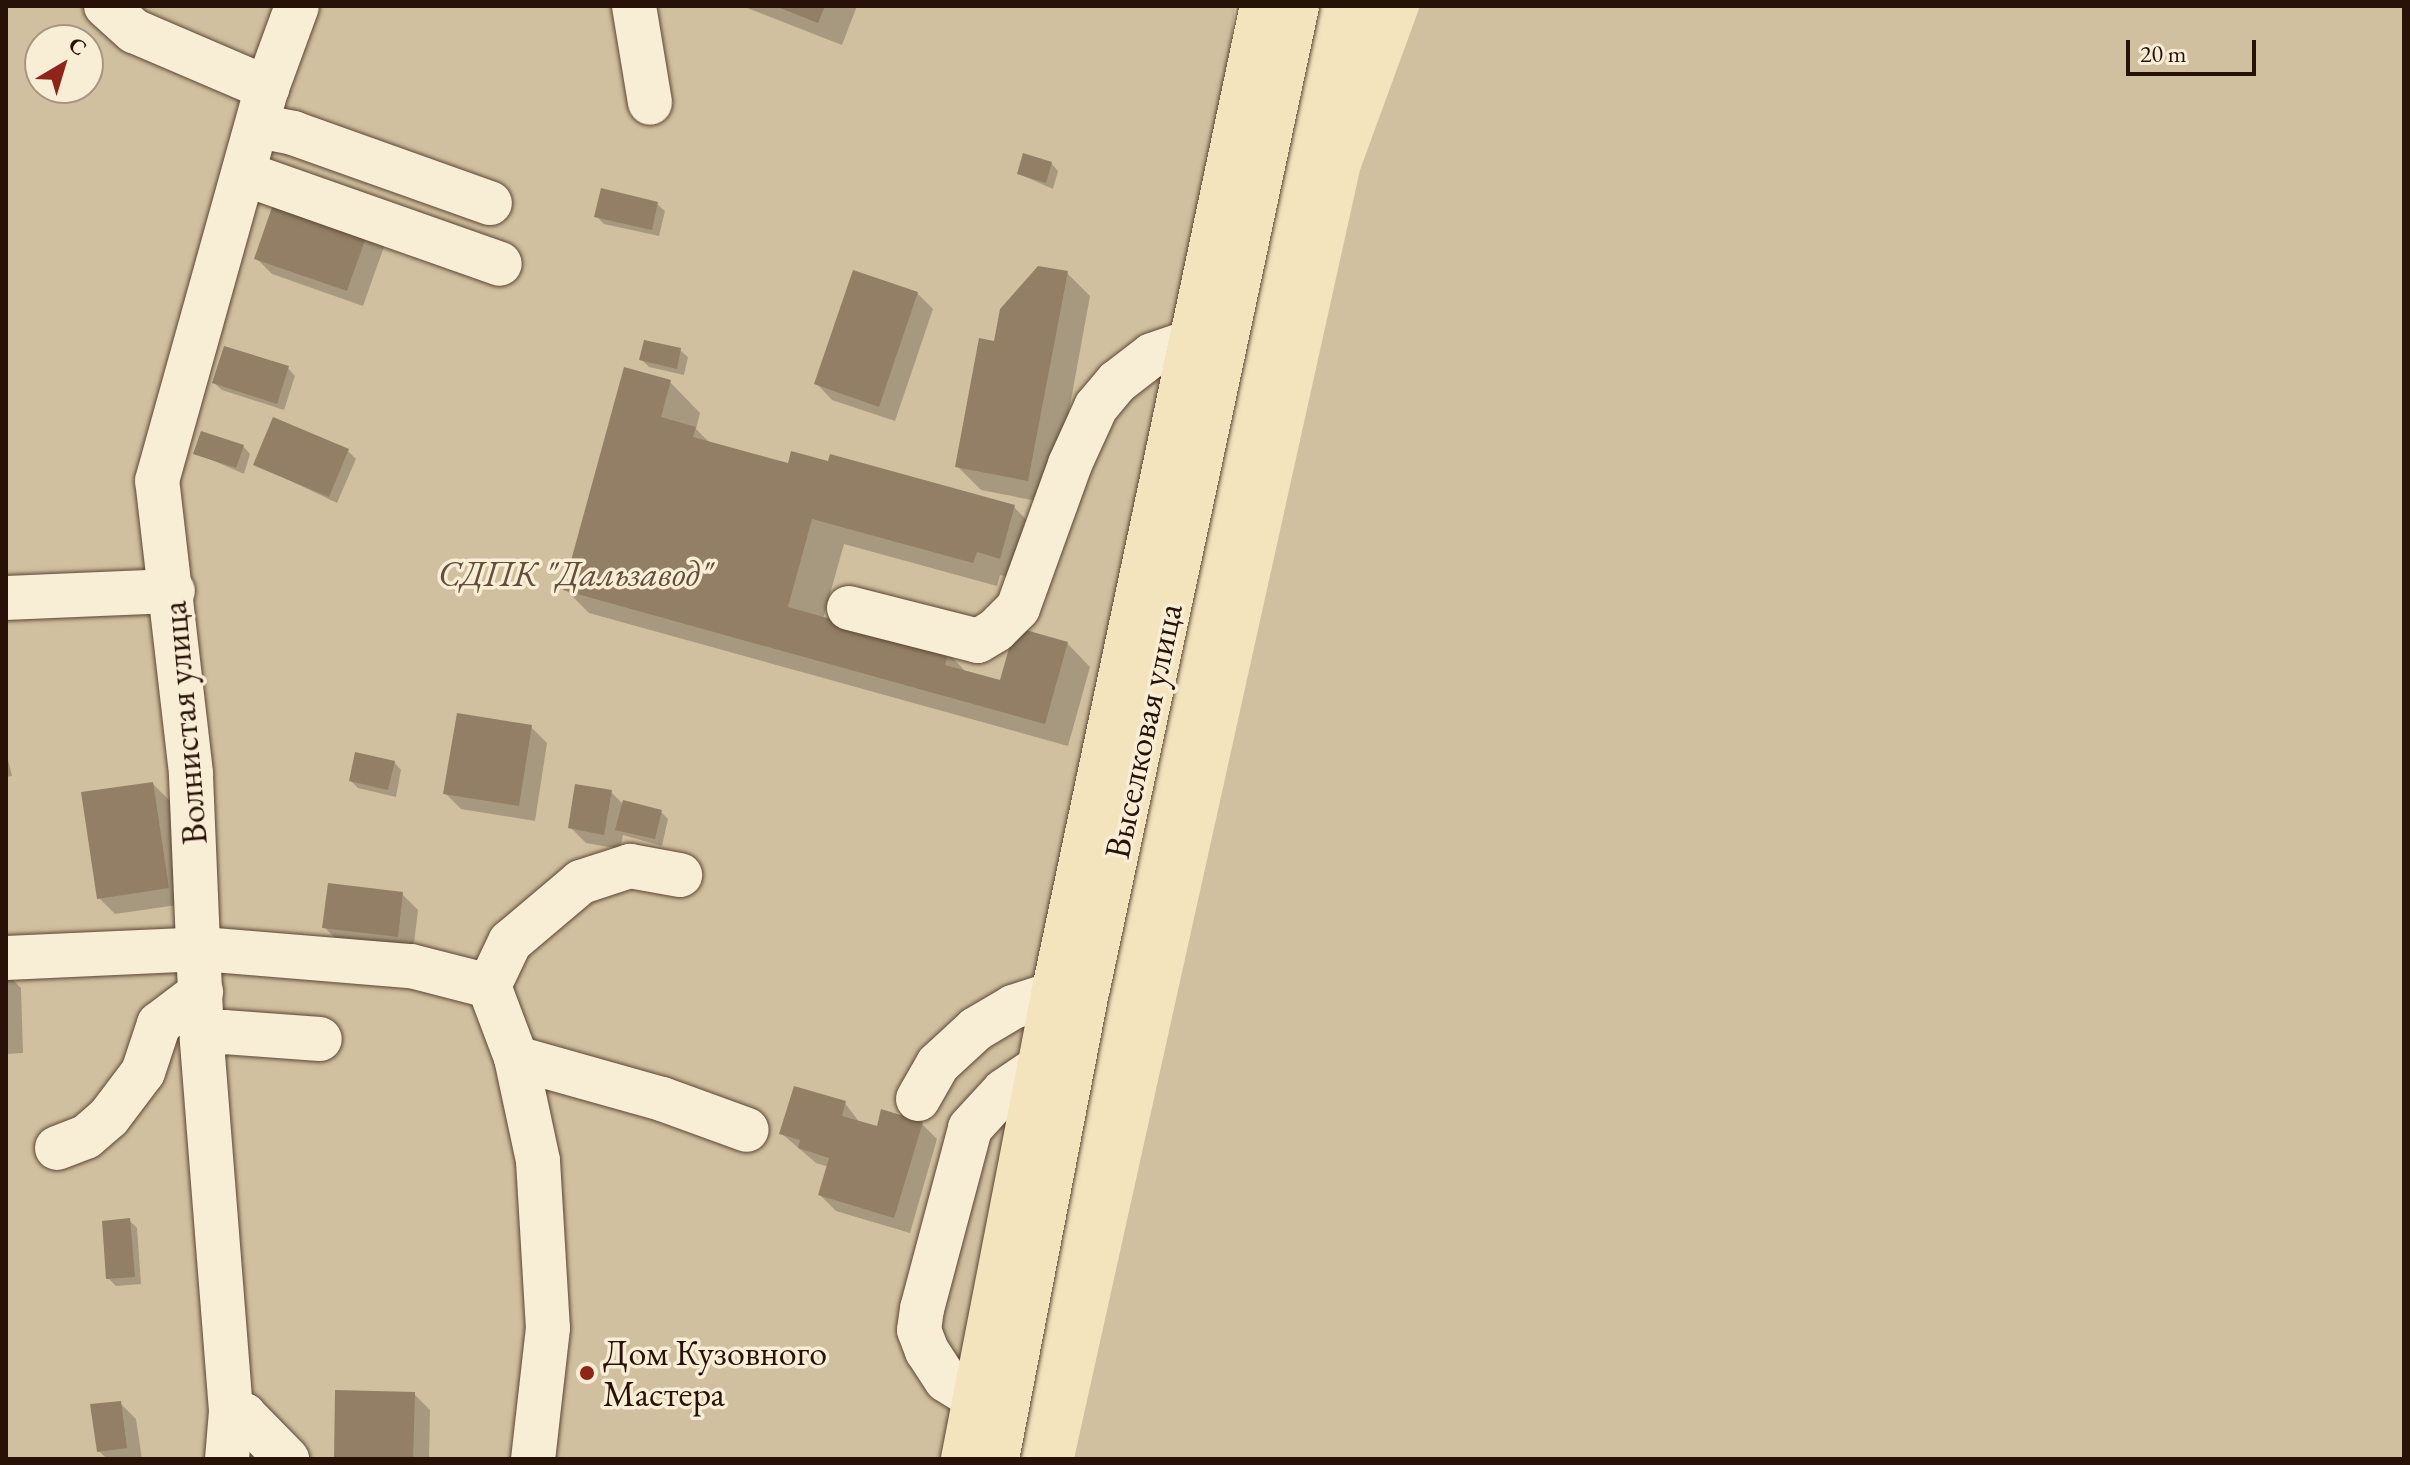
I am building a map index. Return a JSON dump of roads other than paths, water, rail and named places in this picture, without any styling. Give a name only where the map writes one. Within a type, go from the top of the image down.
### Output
[{"type":"main road","name":"Выселковая улица","points":[[963,1459],[1053,994],[1262,6]]},
{"type":"main road","name":"Выселковая улица","points":[[997,1459],[1088,988],[1297,6]]},
{"type":"street","points":[[106,6],[134,31],[166,45],[251,95],[293,133],[490,203]]},
{"type":"street","name":"Волнистая улица","points":[[227,1459],[231,1411],[202,1039],[202,949],[173,591],[157,481],[245,174],[251,95],[297,6]]},
{"type":"street","points":[[634,6],[650,103]]},
{"type":"street","points":[[245,174],[500,264]]},
{"type":"street","points":[[849,608],[978,641],[996,630],[1018,608],[1096,407],[1117,382],[1152,355],[1190,342]]},
{"type":"street","points":[[6,598],[173,591]]},
{"type":"street","points":[[533,1459],[548,1328],[538,1161],[516,1058],[489,986],[510,942],[581,882],[630,866],[680,875]]},
{"type":"street","points":[[6,958],[202,949],[411,966],[489,986]]},
{"type":"street","points":[[57,1148],[86,1137],[109,1117],[143,1072],[159,1024],[201,992]]},
{"type":"street","points":[[918,1099],[938,1064],[976,1029],[1013,1007],[1053,994]]},
{"type":"street","points":[[202,1039],[224,1032],[320,1039]]},
{"type":"street","points":[[516,1058],[662,1099],[747,1130]]},
{"type":"street","points":[[975,1398],[946,1380],[927,1351],[919,1330],[922,1309],[970,1128],[1004,1091],[1038,1068]]},
{"type":"street","points":[[231,1411],[244,1415],[287,1459]]},
{"type":"place","name":"Дом Кузовного Мастера","points":[[587,1373]]},
{"type":"park label","name":"СДПК \"Дальзавод\"","points":[[575,574]]}]
